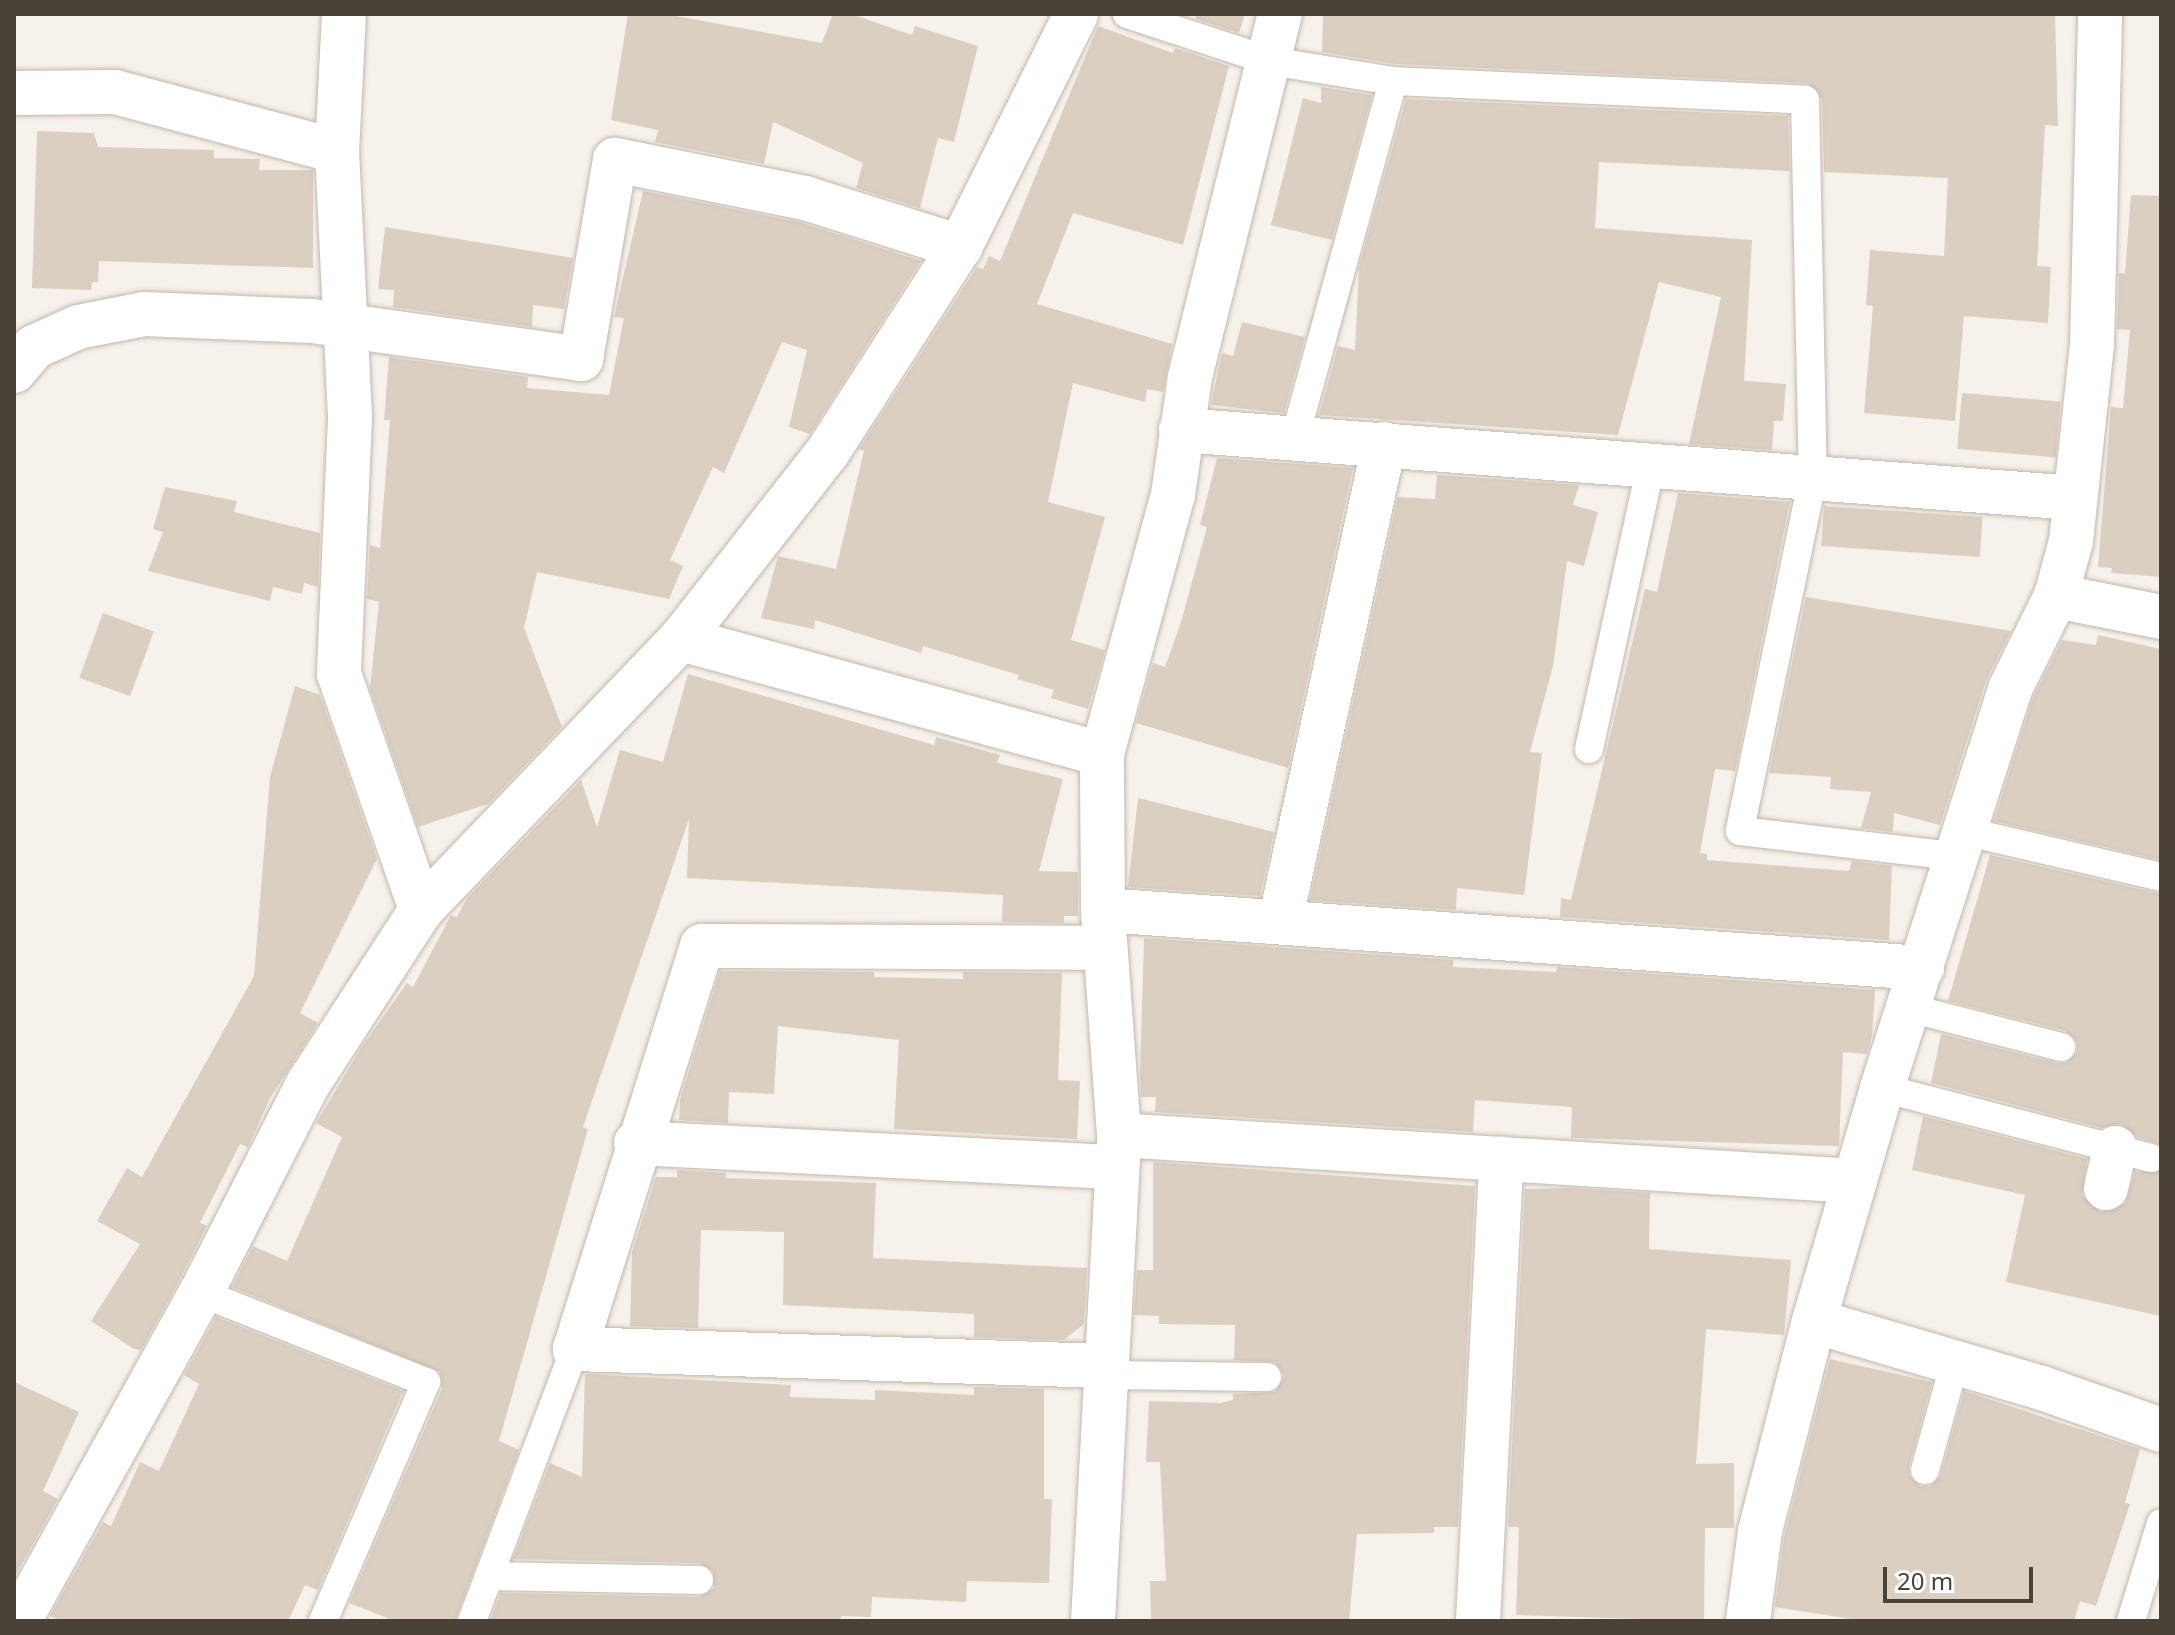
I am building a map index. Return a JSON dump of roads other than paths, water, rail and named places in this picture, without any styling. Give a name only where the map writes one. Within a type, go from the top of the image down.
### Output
[{"type":"street","points":[[344,14],[337,151],[350,418],[339,674],[421,910]]},
{"type":"street","points":[[19,1621],[201,1293],[308,1084],[421,910],[681,639],[827,453],[960,247],[1076,14]]},
{"type":"street","points":[[1093,1621],[1118,1151],[1104,929],[1102,754],[1173,495],[1181,430],[1280,14]]},
{"type":"street","points":[[1748,1621],[1760,1531],[1814,1321],[1882,1088],[1964,844],[2010,689],[2056,596],[2071,541],[2092,346],[2100,14]]},
{"type":"street","points":[[14,93],[115,92],[337,151]]},
{"type":"street","points":[[14,371],[34,347],[78,327],[144,314],[345,325],[581,359],[615,160],[805,198],[960,247]]},
{"type":"street","points":[[1181,430],[2075,498]]},
{"type":"street","points":[[1280,922],[1384,444]]},
{"type":"street","points":[[2056,596],[2161,617]]},
{"type":"street","points":[[681,639],[1102,754]]},
{"type":"street","points":[[1106,1370],[575,1349],[636,1143],[702,946],[1280,922],[1915,988]]},
{"type":"street","points":[[636,1143],[1501,1159],[1855,1181]]},
{"type":"street","points":[[1478,1621],[1501,1159]]},
{"type":"street","points":[[1814,1321],[1955,1362],[2161,1430]]},
{"type":"lane","points":[[1127,14],[1270,61],[1393,81],[1805,100],[1813,477],[1740,831],[1964,844],[2161,877]]},
{"type":"lane","points":[[1295,437],[1393,81]]},
{"type":"lane","points":[[1589,749],[1651,464]]},
{"type":"lane","points":[[1915,988],[2061,1047]]},
{"type":"lane","points":[[1882,1088],[2124,1165]]},
{"type":"lane","points":[[201,1293],[426,1382],[323,1621]]},
{"type":"lane","points":[[472,1621],[575,1349]]},
{"type":"lane","points":[[1925,1470],[1955,1362]]},
{"type":"lane","points":[[1106,1370],[1267,1377]]},
{"type":"lane","points":[[2131,1621],[2161,1523]]},
{"type":"lane","points":[[489,1576],[699,1580]]}]
